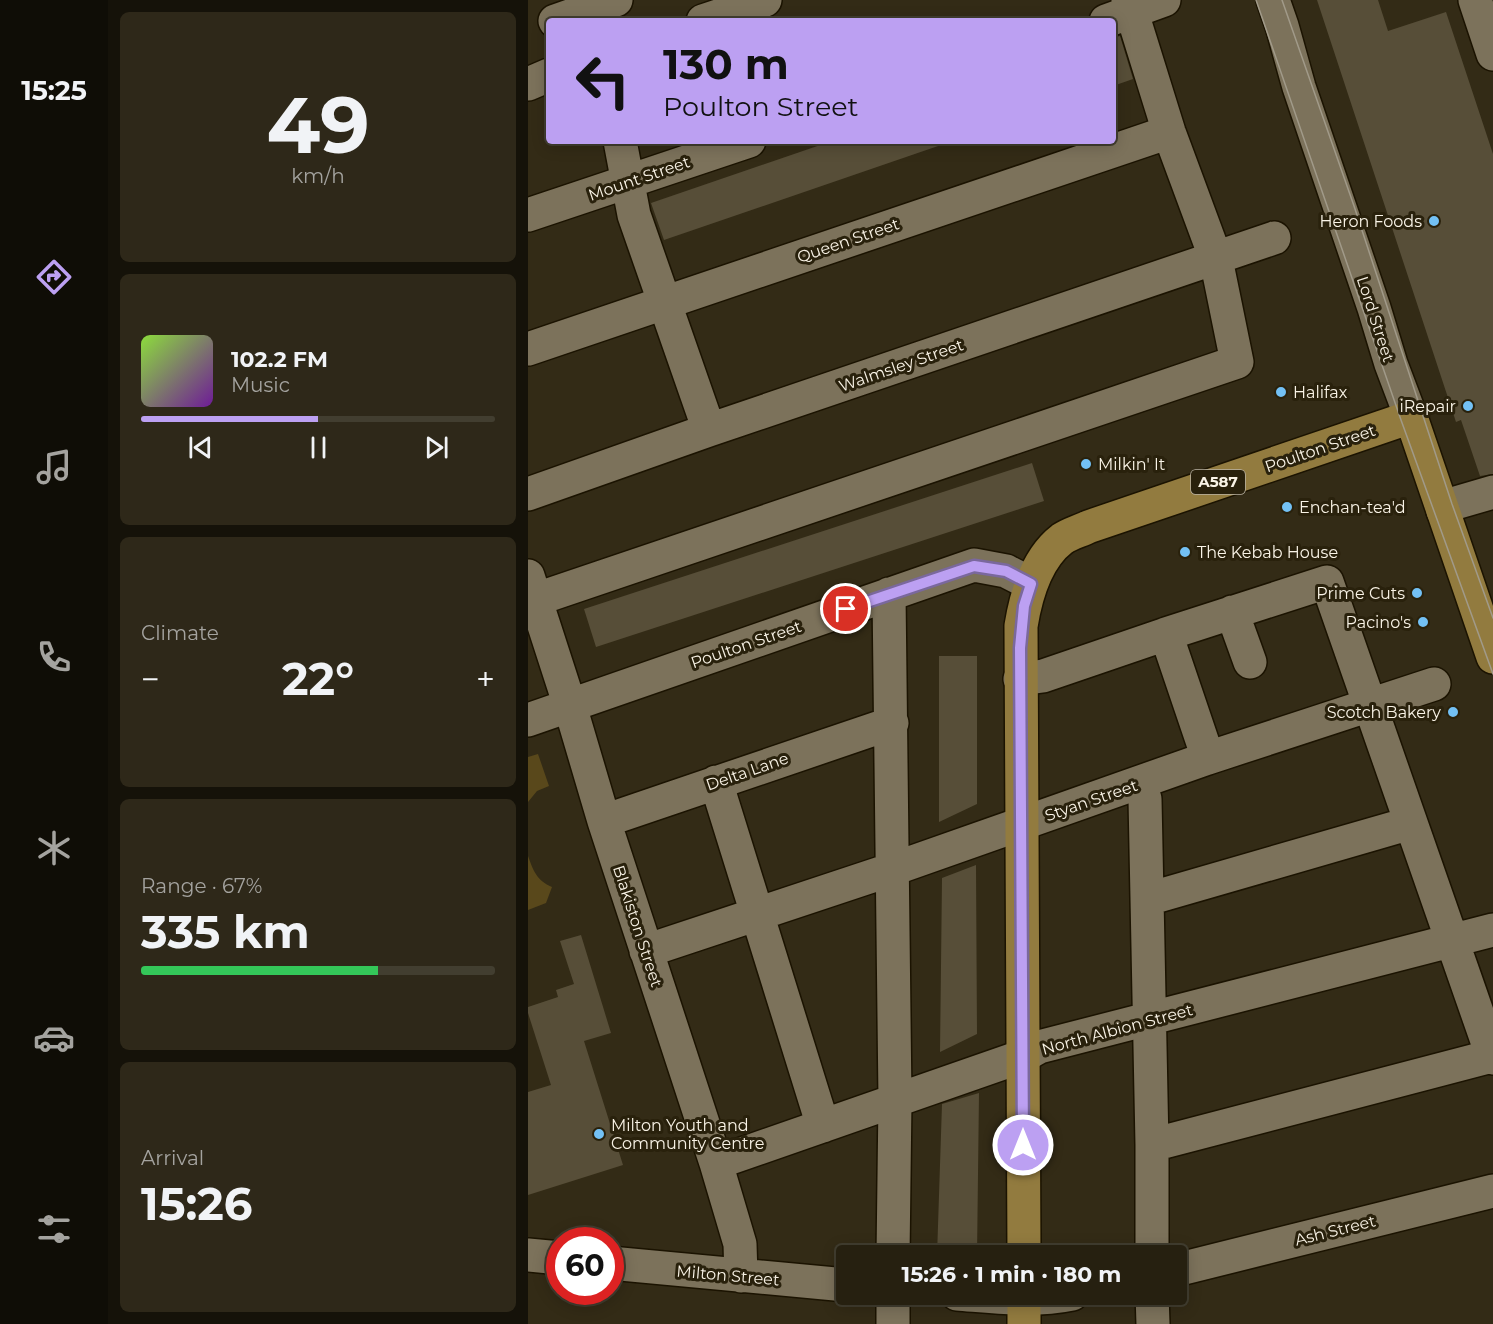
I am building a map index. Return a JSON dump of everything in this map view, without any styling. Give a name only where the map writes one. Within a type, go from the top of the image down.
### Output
[{"type":"main road","name":"Lord Street","points":[[1411,417],[1491,644]]},
{"type":"main road","name":"Poulton Street","points":[[1035,576],[1063,539],[1088,527],[1411,417]]},
{"type":"main road","name":"A587","points":[[1024,1245],[1020,679],[1021,626],[1024,606],[1035,576]]},
{"type":"street","points":[[569,18],[616,0]]},
{"type":"street","points":[[712,18],[765,0]]},
{"type":"street","points":[[530,593],[1237,362],[1216,259],[1122,11],[1164,0]]},
{"type":"street","name":"Lord Street","points":[[1272,0],[1391,364],[1411,417]]},
{"type":"street","points":[[1475,0],[1493,54]]},
{"type":"street","points":[[528,30],[546,25]]},
{"type":"street","points":[[528,84],[546,76]]},
{"type":"street","name":"Queen Street","points":[[528,349],[1169,132]]},
{"type":"street","points":[[621,144],[634,215],[709,430]]},
{"type":"street","name":"Mount Street","points":[[528,215],[740,144]]},
{"type":"street","name":"Walmsley Street","points":[[528,494],[1274,238]]},
{"type":"street","points":[[1443,511],[1452,504],[1493,492]]},
{"type":"street","name":"Poulton Street","points":[[528,720],[974,566],[1035,576]]},
{"type":"street","points":[[1020,679],[1043,676],[1327,582],[1493,1057],[1152,1145]]},
{"type":"street","name":"Blakiston Street","points":[[530,593],[570,706],[604,821],[716,1164],[740,1244],[741,1276]]},
{"type":"street","points":[[889,594],[895,1100],[893,1245]]},
{"type":"street","points":[[1232,612],[1250,662]]},
{"type":"street","points":[[1166,634],[1208,758]]},
{"type":"street","name":"Styan Street","points":[[646,951],[893,869],[1140,784],[1208,758],[1434,684]]},
{"type":"street","name":"Delta Lane","points":[[604,821],[892,723]]},
{"type":"street","points":[[716,782],[823,1126]]},
{"type":"street","points":[[1140,784],[1145,799],[1148,899],[1152,1245]]},
{"type":"street","points":[[1148,899],[1410,823]]},
{"type":"street","name":"North Albion Street","points":[[716,1164],[1023,1056],[1039,1047],[1149,1021],[1493,930]]},
{"type":"street","name":"Ash Street","points":[[1187,1267],[1493,1191]]},
{"type":"street","points":[[528,1255],[546,1257]]},
{"type":"street","name":"Milton Street","points":[[624,1264],[836,1285]]},
{"type":"street","points":[[893,1305],[893,1324]]},
{"type":"street","points":[[1152,1305],[1153,1324]]},
{"type":"shaded area","points":[[538,754],[549,786],[537,791],[528,802],[528,757]]},
{"type":"shaded area","points":[[528,856],[539,878],[552,887],[546,903],[528,910]]},
{"type":"building","points":[[1317,0],[1378,0],[1388,31],[1446,12],[1493,154],[1493,474],[1480,476],[1461,420],[1456,422]]},
{"type":"building","points":[[1120,36],[1133,79],[1116,85],[1116,37]]},
{"type":"building","points":[[823,144],[941,144],[664,240],[651,203]]},
{"type":"building","points":[[1032,463],[1044,501],[596,647],[584,609]]},
{"type":"building","points":[[939,656],[977,656],[977,804],[939,822]]},
{"type":"building","points":[[976,865],[977,1034],[940,1052],[942,878]]},
{"type":"building","points":[[581,935],[611,1033],[584,1041],[623,1165],[528,1195],[528,1092],[551,1085],[528,1007],[558,997],[556,990],[574,984],[560,941]]},
{"type":"building","points":[[979,1093],[977,1245],[937,1245],[942,1104]]},
{"type":"tram line","points":[[1256,0],[1401,420],[1493,674]]},
{"type":"tram line","points":[[1282,0],[1354,206],[1452,504],[1493,618]]},
{"type":"place","name":"Heron Foods","points":[[1434,221]]},
{"type":"place","name":"Halifax","points":[[1281,392]]},
{"type":"place","name":"iRepair","points":[[1468,406]]},
{"type":"place","name":"Milkin' It","points":[[1086,464]]},
{"type":"place","name":"Enchan-tea'd","points":[[1287,507]]},
{"type":"place","name":"The Kebab House","points":[[1185,552]]},
{"type":"place","name":"Prime Cuts","points":[[1417,593]]},
{"type":"place","name":"Pacino's","points":[[1423,622]]},
{"type":"place","name":"Scotch Bakery","points":[[1453,712]]},
{"type":"place","name":"Milton Youth and Community Centre","points":[[599,1134]]},
{"type":"route","points":[[846,609],[974,566],[1006,571],[1031,584],[1024,606],[1020,648],[1023,1145]]}]
